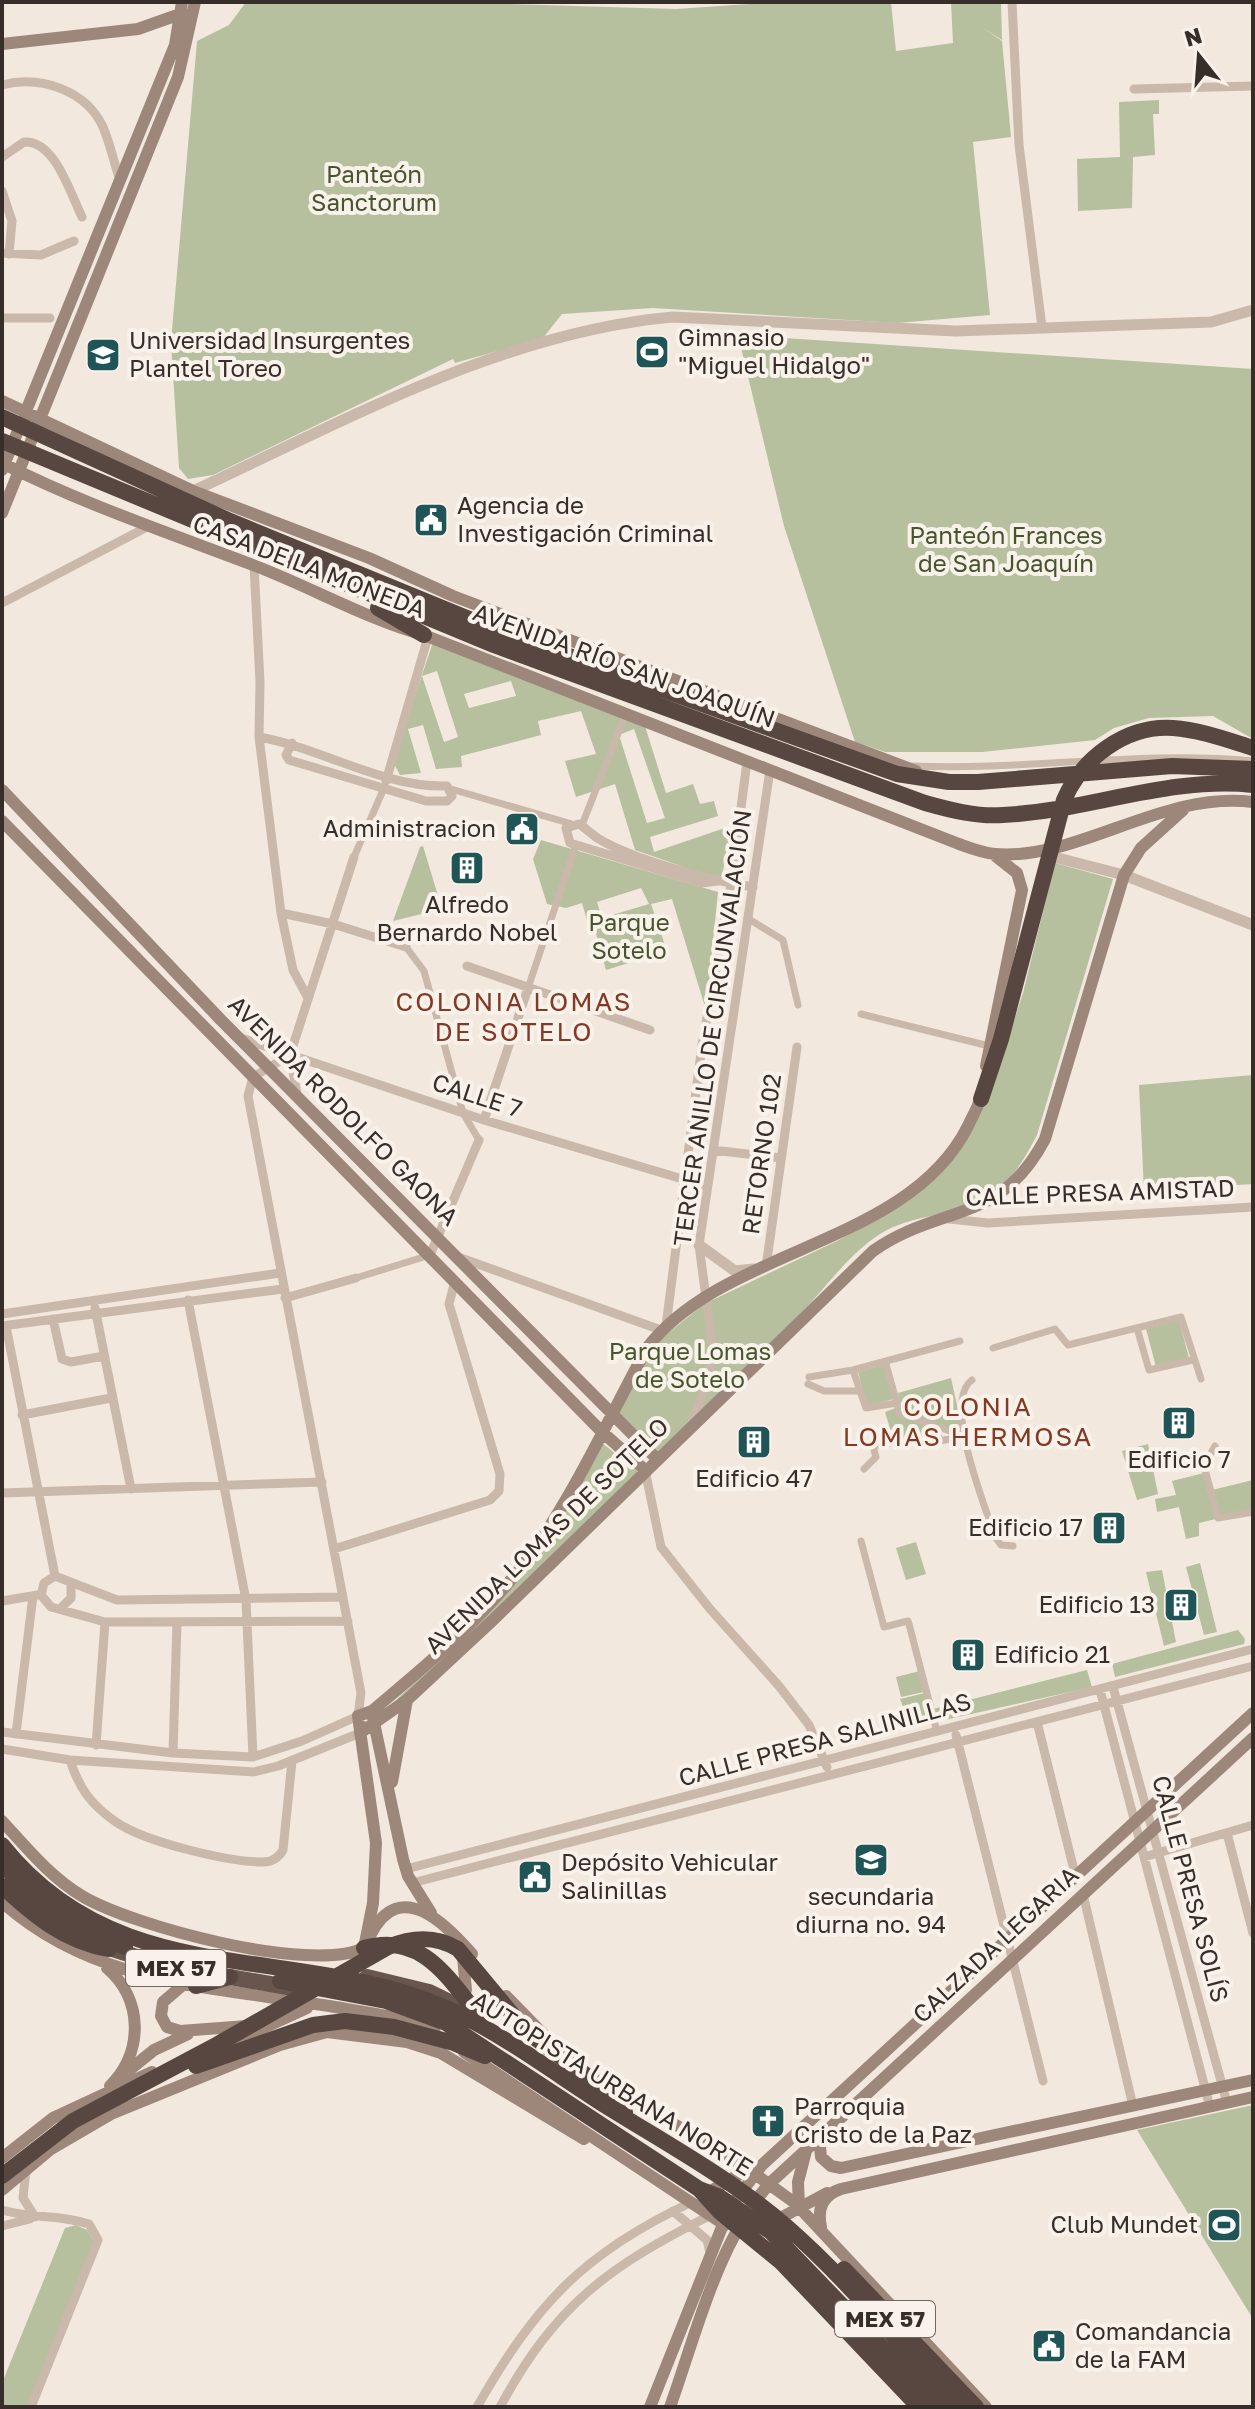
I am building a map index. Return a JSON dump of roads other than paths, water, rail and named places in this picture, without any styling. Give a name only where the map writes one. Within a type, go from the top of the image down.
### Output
[{"type":"highway","name":"AVENIDA RÍO SAN JOAQUÍN","points":[[2,417],[92,460],[491,628],[897,774],[949,782],[1172,766],[1253,769]]},
{"type":"highway","name":"AVENIDA RÍO SAN JOAQUÍN","points":[[2,441],[86,478],[591,682],[951,810],[1001,816],[1201,782],[1253,785]]},
{"type":"highway","points":[[356,588],[374,606],[426,636]]},
{"type":"highway","points":[[453,596],[464,610],[491,628]]},
{"type":"highway","points":[[981,1099],[1064,800],[1073,780],[1089,761],[1130,736],[1149,729],[1195,731],[1253,748]]},
{"type":"highway","name":"MEX 57","points":[[2,1833],[32,1867],[72,1901],[138,1933],[208,1951],[395,1982],[429,1992],[478,2015],[700,2159]]},
{"type":"highway","name":"AUTOPISTA URBANA NORTE","points":[[2,1845],[57,1898],[122,1936],[189,1954],[377,1986],[420,1998],[480,2025],[737,2189],[814,2252],[959,2407]]},
{"type":"highway","name":"AUTOPISTA URBANA NORTE","points":[[2,1864],[47,1906],[74,1925],[135,1950],[173,1961],[408,2007],[475,2039],[696,2195],[732,2204],[771,2232],[940,2407]]},
{"type":"highway","name":"MEX 57","points":[[2,1875],[38,1909],[118,1952],[162,1965],[396,2008],[455,2028],[685,2176]]},
{"type":"highway","points":[[2,1886],[32,1913],[68,1936],[101,1947],[135,1950]]},
{"type":"highway","points":[[2,2176],[73,2121],[218,2044],[388,1947],[414,1938],[442,1942],[458,1949],[513,2019],[535,2039],[605,2089],[632,2123]]},
{"type":"highway","points":[[361,1954],[379,1944],[419,1950],[441,1968],[478,2015]]},
{"type":"highway","points":[[190,1985],[230,1977]]},
{"type":"highway","points":[[2,2183],[21,2162],[72,2125],[154,2083],[313,2025],[345,2021],[394,2027],[463,2046],[549,2091]]},
{"type":"highway","points":[[737,2189],[750,2190],[805,2229],[976,2407]]},
{"type":"highway","points":[[696,2195],[781,2262],[919,2407]]},
{"type":"highway","name":"MEX 57","points":[[801,2232],[968,2407]]},
{"type":"highway","name":"MEX 57","points":[[775,2255],[931,2407]]},
{"type":"main road","points":[[2,44],[138,29],[190,5]]},
{"type":"main road","points":[[3,466],[190,5]]},
{"type":"main road","points":[[2,513],[178,77],[190,5]]},
{"type":"main road","name":"CASA DE LA MONEDA","points":[[2,401],[39,422],[193,491],[369,558],[453,596],[555,632],[899,766],[949,782]]},
{"type":"main road","name":"CASA DE LA MONEDA","points":[[3,466],[147,527],[254,565],[392,626],[426,636],[948,840],[993,854],[1031,851],[1192,803]]},
{"type":"main road","name":"AVENIDA RODOLFO GAONA","points":[[2,790],[238,1037],[657,1459]]},
{"type":"main road","points":[[1192,803],[1230,799],[1253,802]]},
{"type":"main road","name":"AVENIDA LOMAS DE SOTELO","points":[[358,1716],[373,1717],[407,1700],[873,1251],[900,1232],[949,1219],[1006,1191],[1024,1172],[1045,1139],[1124,875],[1141,848],[1192,803]]},
{"type":"main road","name":"AVENIDA RODOLFO GAONA","points":[[2,821],[601,1431],[645,1470]]},
{"type":"main road","points":[[993,854],[1017,873],[1022,890],[995,1042]]},
{"type":"main road","points":[[94,915],[108,901]]},
{"type":"main road","name":"AVENIDA LOMAS DE SOTELO","points":[[360,1733],[373,1717],[459,1637],[517,1573],[553,1520],[611,1412],[663,1328],[706,1298],[835,1236],[931,1175],[951,1155],[981,1099]]},
{"type":"main road","points":[[391,1789],[407,1700]]},
{"type":"main road","name":"CALZADA LEGARIA","points":[[751,2172],[774,2155],[1134,1819],[1253,1713]]},
{"type":"main road","points":[[358,1716],[376,1843],[373,1903],[361,1954]]},
{"type":"main road","points":[[373,1717],[406,1869],[431,1913],[455,1935],[508,1998],[570,2059],[751,2172],[817,2222],[986,2407]]},
{"type":"main road","name":"CALZADA LEGARIA","points":[[670,2407],[729,2248],[740,2236],[769,2184],[1013,1960],[1084,1900],[1139,1841],[1253,1738]]},
{"type":"main road","points":[[2,1821],[41,1864],[79,1894],[118,1915],[171,1932],[284,1951],[332,1957],[361,1954]]},
{"type":"main road","points":[[2,1902],[47,1937],[101,1964],[190,1985],[378,2014],[418,2024],[680,2193],[696,2195],[751,2172]]},
{"type":"main road","points":[[361,1954],[374,1928],[388,1914],[405,1909],[431,1913]]},
{"type":"main road","points":[[455,1935],[465,1966],[466,1990]]},
{"type":"main road","points":[[101,1964],[126,1990],[135,2021],[129,2056],[114,2082]]},
{"type":"main road","points":[[190,1985],[165,1997],[161,2008],[162,2020],[176,2031],[278,2024]]},
{"type":"main road","points":[[2,2158],[53,2118],[104,2091],[278,2024],[307,2008]]},
{"type":"main road","points":[[104,2091],[154,2050],[203,2029]]},
{"type":"main road","points":[[2,2190],[27,2167],[93,2123],[172,2087],[307,2036],[344,2032],[407,2042],[441,2053],[568,2132],[609,2148]]},
{"type":"main road","points":[[407,2042],[422,2039]]},
{"type":"main road","points":[[819,2137],[821,2157],[836,2168],[1253,2080]]},
{"type":"main road","points":[[740,2236],[836,2190],[1253,2097]]},
{"type":"main road","points":[[72,2125],[93,2123]]},
{"type":"main road","points":[[938,2147],[943,2167]]},
{"type":"main road","points":[[799,2207],[800,2171],[807,2150]]},
{"type":"main road","points":[[680,2193],[697,2193],[712,2184],[719,2168],[718,2151]]},
{"type":"main road","points":[[650,2407],[710,2253],[751,2172]]},
{"type":"main road","points":[[817,2222],[822,2203],[836,2190]]},
{"type":"main road","points":[[696,2195],[711,2215],[740,2236],[775,2255],[909,2407]]},
{"type":"main road","points":[[775,2255],[772,2241],[779,2229],[795,2220],[817,2222]]},
{"type":"main road","points":[[681,2327],[697,2332]]},
{"type":"street","points":[[1012,2],[1019,145],[1042,327]]},
{"type":"street","points":[[2,85],[38,83],[76,96],[92,109],[103,127],[120,180]]},
{"type":"street","points":[[1134,89],[1253,86]]},
{"type":"street","points":[[2,157],[24,142],[41,145],[52,158],[82,217]]},
{"type":"street","points":[[2,191],[12,221],[6,253],[41,255],[74,241]]},
{"type":"street","points":[[193,491],[436,380],[528,347],[633,322],[673,317],[956,331],[1211,322],[1253,310]]},
{"type":"street","points":[[2,318],[50,318]]},
{"type":"street","points":[[2,603],[147,527]]},
{"type":"street","points":[[254,565],[260,682],[259,737],[281,913],[293,970],[308,998]]},
{"type":"street","points":[[297,1094],[290,1055],[354,857],[384,788],[426,636]]},
{"type":"street","points":[[625,716],[577,824],[566,828],[566,837],[576,845],[702,883],[718,881]]},
{"type":"street","points":[[259,737],[292,743],[417,786],[447,786],[577,824],[598,838],[626,850],[718,881],[753,887]]},
{"type":"street","points":[[292,743],[286,755],[289,760],[384,788],[439,802],[452,796],[451,789]]},
{"type":"street","points":[[899,766],[996,767],[1162,756],[1253,761]]},
{"type":"street","name":"TERCER ANILLO DE CIRCUNVALACIÓN","points":[[663,1328],[702,1045],[731,884],[747,762]]},
{"type":"street","name":"TERCER ANILLO DE CIRCUNVALACIÓN","points":[[689,1430],[709,1376],[712,1329],[699,1245],[770,770]]},
{"type":"street","points":[[484,1120],[576,845]]},
{"type":"street","points":[[1031,851],[1124,875],[1253,925]]},
{"type":"street","points":[[281,913],[333,924],[406,947],[424,971],[463,1113],[479,1140],[430,1255],[356,1278],[284,1293],[188,1300],[4,1326],[55,1576],[71,1585],[117,1600],[343,1597]]},
{"type":"street","points":[[747,918],[783,940],[798,1005]]},
{"type":"street","points":[[467,966],[650,1030]]},
{"type":"street","points":[[861,1014],[995,1042]]},
{"type":"street","name":"CALLE 7","points":[[238,1037],[484,1120],[684,1182],[706,1186]]},
{"type":"street","name":"RETORNO 102","points":[[764,1268],[797,1047]]},
{"type":"street","points":[[290,1055],[253,1077],[248,1096],[361,1693],[373,1717]]},
{"type":"street","points":[[713,1150],[781,1158]]},
{"type":"street","name":"CALLE PRESA AMISTAD","points":[[949,1219],[988,1223],[1253,1207]]},
{"type":"street","points":[[699,1245],[735,1271],[764,1268]]},
{"type":"street","points":[[458,1257],[663,1328]]},
{"type":"street","points":[[2,1314],[280,1273]]},
{"type":"street","points":[[334,1549],[490,1500],[499,1491],[502,1482],[449,1304],[455,1281]]},
{"type":"street","points":[[93,1300],[131,1489]]},
{"type":"street","points":[[188,1300],[249,1621],[253,1757]]},
{"type":"street","points":[[993,1348],[1055,1329],[1068,1345],[1181,1317],[1201,1379]]},
{"type":"street","points":[[53,1319],[62,1359],[71,1362],[104,1356]]},
{"type":"street","points":[[1137,1328],[1149,1370],[1193,1360]]},
{"type":"street","points":[[860,1391],[824,1391],[808,1380],[960,1341]]},
{"type":"street","points":[[885,1361],[899,1413],[964,1436]]},
{"type":"street","points":[[853,1370],[866,1408],[897,1403]]},
{"type":"street","points":[[972,1380],[963,1386],[960,1398],[964,1436],[995,1537],[1001,1545],[1013,1546]]},
{"type":"street","points":[[22,1415],[111,1398]]},
{"type":"street","points":[[864,1469],[876,1457],[873,1446],[938,1434],[940,1441],[964,1436]]},
{"type":"street","points":[[1215,1446],[1204,1466],[1218,1518],[1253,1512]]},
{"type":"street","points":[[645,1470],[655,1528],[670,1562],[779,1686],[809,1725],[830,1776]]},
{"type":"street","points":[[2,1493],[322,1482]]},
{"type":"street","points":[[861,1541],[884,1627],[908,1621],[937,1732]]},
{"type":"street","points":[[16,1734],[37,1596],[44,1583],[55,1576]]},
{"type":"street","points":[[62,1607],[71,1598],[71,1585]]},
{"type":"street","points":[[2,1601],[37,1596]]},
{"type":"street","points":[[37,1596],[47,1605],[105,1622],[348,1621]]},
{"type":"street","points":[[96,1745],[105,1622]]},
{"type":"street","points":[[173,1753],[177,1622]]},
{"type":"street","name":"CALLE PRESA SALINILLAS","points":[[406,1869],[1253,1649]]},
{"type":"street","name":"CALLE PRESA SALINILLAS","points":[[412,1883],[1253,1666]]},
{"type":"street","name":"CALLE PRESA SOLÍS","points":[[1113,1687],[1227,2103]]},
{"type":"street","name":"CALLE PRESA SOLÍS","points":[[1100,1690],[1210,2107]]},
{"type":"street","points":[[2,1732],[173,1753],[253,1757],[302,1741],[358,1716],[361,1693]]},
{"type":"street","points":[[1037,1722],[1075,1874]]},
{"type":"street","points":[[953,1727],[1043,2081]]},
{"type":"street","points":[[2,1749],[70,1760],[227,1773],[254,1772],[292,1761],[360,1733]]},
{"type":"street","points":[[70,1760],[84,1796],[129,1830],[191,1850],[264,1862],[279,1856],[283,1850],[292,1761]]},
{"type":"street","points":[[1144,1857],[1253,1825]]},
{"type":"street","points":[[1227,1833],[1253,1933]]},
{"type":"street","points":[[1084,1900],[1133,2106]]},
{"type":"street","points":[[27,2167],[23,2198],[35,2217]]},
{"type":"street","points":[[477,2407],[537,2314],[570,2279],[620,2239],[696,2195]]},
{"type":"street","points":[[2,2210],[35,2217]]},
{"type":"street","points":[[673,2211],[707,2240],[710,2253]]},
{"type":"street","points":[[2,2226],[58,2214],[89,2224],[98,2240],[31,2407]]},
{"type":"street","points":[[500,2407],[547,2330],[587,2290],[634,2256],[711,2215]]},
{"type":"street","points":[[495,2376],[513,2383]]},
{"type":"place","name":"Gimnasio \"Miguel Hidalgo\"","points":[[652,352]]},
{"type":"place","name":"Universidad Insurgentes Plantel Toreo","points":[[103,355]]},
{"type":"place","name":"Agencia de Investigación Criminal","points":[[431,520]]},
{"type":"place","name":"Administracion","points":[[522,829]]},
{"type":"place","name":"Alfredo Bernardo Nobel","points":[[467,868]]},
{"type":"place","name":"Edificio 7","points":[[1179,1423]]},
{"type":"place","name":"Edificio 47","points":[[754,1442]]},
{"type":"place","name":"Edificio 17","points":[[1109,1528]]},
{"type":"place","name":"Edificio 13","points":[[1181,1605]]},
{"type":"place","name":"Edificio 21","points":[[968,1655]]},
{"type":"place","name":"secundaria diurna no. 94","points":[[871,1860]]},
{"type":"place","name":"Depósito Vehicular Salinillas","points":[[535,1877]]},
{"type":"place","name":"Parroquia Cristo de la Paz","points":[[768,2121]]},
{"type":"place","name":"Club Mundet","points":[[1224,2225]]},
{"type":"place","name":"Comandancia de la FAM","points":[[1049,2346]]},
{"type":"district","name":"COLONIA LOMAS DE SOTELO","points":[[514,1017]]},
{"type":"district","name":"COLONIA LOMAS HERMOSA","points":[[968,1422]]},
{"type":"park label","name":"Panteón Sanctorum","points":[[374,189]]},
{"type":"park label","name":"Panteón Frances de San Joaquín","points":[[1006,550]]},
{"type":"park label","name":"Parque Sotelo","points":[[629,937]]},
{"type":"park label","name":"Parque Lomas de Sotelo","points":[[690,1366]]}]
